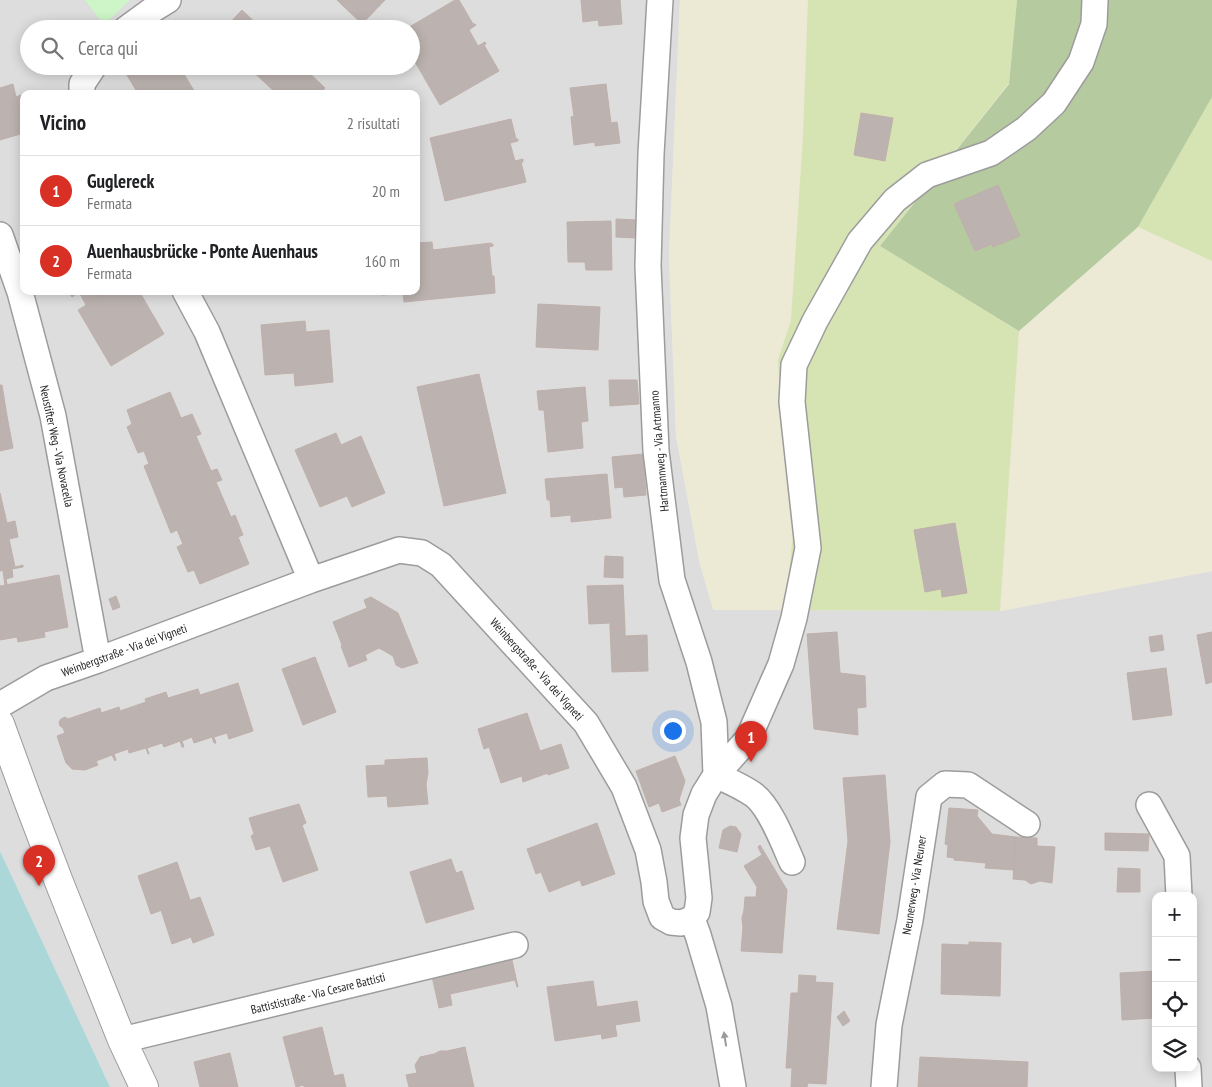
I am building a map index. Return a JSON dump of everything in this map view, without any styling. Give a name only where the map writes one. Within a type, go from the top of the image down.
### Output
[{"type":"street","points":[[138,20],[168,0]]},
{"type":"street","name":"Hartmannweg - Via Artmanno","points":[[660,0],[651,154],[648,266],[656,451],[672,580],[699,662],[714,722],[716,775]]},
{"type":"street","points":[[733,1087],[719,1006],[692,919],[697,912],[699,898],[693,838],[696,814],[704,794],[716,775],[748,739],[781,664],[794,618],[808,548],[792,402],[794,365],[815,322],[860,241],[895,200],[927,175],[991,153],[1026,129],[1054,103],[1081,62],[1094,24],[1095,0]]},
{"type":"street","points":[[82,90],[82,84],[88,75]]},
{"type":"street","name":"Neustifter Weg - Via Novacella","points":[[0,235],[20,292]]},
{"type":"street","name":"Neustifter Weg - Via Novacella","points":[[21,295],[54,416],[98,660]]},
{"type":"street","points":[[187,295],[207,332],[311,580]]},
{"type":"street","name":"Weinbergstraße - Via dei Vigneti","points":[[0,705],[46,678],[311,580],[400,550],[422,553],[441,564],[586,723],[624,787],[648,850],[656,901],[662,917],[671,922],[682,923],[692,919]]},
{"type":"street","points":[[0,724],[122,1040],[144,1087]]},
{"type":"street","points":[[716,775],[756,796],[768,812],[792,862]]},
{"type":"street","name":"Neunerweg - Via Neuner","points":[[884,1087],[888,1025],[910,920],[928,796],[945,784],[968,786],[1027,824]]},
{"type":"street","points":[[1149,805],[1177,856],[1179,892]]},
{"type":"street","name":"Battististraße - Via Cesare Battisti","points":[[122,1040],[515,946]]},
{"type":"street","points":[[1188,1072],[1189,1087]]},
{"type":"shaded area","points":[[0,0],[680,0],[669,256],[676,436],[700,565],[785,610],[1000,611],[1212,571],[1212,1087],[110,1087],[0,851]]},
{"type":"shaded area","points":[[680,0],[808,0],[803,135],[791,320],[778,360],[785,464],[793,535],[785,610],[713,610],[700,565],[676,436],[669,256]]},
{"type":"shaded area","points":[[1138,227],[1212,261],[1212,571],[1000,611],[1019,331]]},
{"type":"green space","points":[[85,0],[130,0],[109,20],[100,20]]},
{"type":"green space","points":[[808,0],[1017,0],[1009,83],[880,246],[1019,331],[1000,611],[785,610],[793,535],[785,464],[778,360],[791,320],[803,135]]},
{"type":"green space","points":[[1017,0],[1212,0],[1212,97],[1138,227],[1019,331],[880,246],[1009,84]]},
{"type":"green space","points":[[1212,97],[1212,261],[1138,227]]},
{"type":"water","points":[[0,851],[110,1087],[0,1087]]},
{"type":"building","points":[[337,0],[385,0],[366,20],[358,20]]},
{"type":"building","points":[[455,0],[459,0],[473,24],[476,25],[469,30],[478,46],[485,42],[486,44],[484,45],[499,71],[440,105],[420,71],[420,21]]},
{"type":"building","points":[[581,0],[620,0],[622,24],[599,26],[598,20],[583,22]]},
{"type":"building","points":[[242,10],[253,20],[233,20]]},
{"type":"building","points":[[127,75],[184,75],[194,90],[136,90]]},
{"type":"building","points":[[257,75],[311,75],[325,88],[323,90],[273,90]]},
{"type":"building","points":[[13,84],[16,97],[20,95],[20,134],[0,140],[0,88]]},
{"type":"building","points":[[606,84],[611,123],[617,122],[620,143],[595,146],[595,142],[574,145],[571,117],[574,116],[570,88]]},
{"type":"building","points":[[861,113],[893,118],[885,161],[854,155]]},
{"type":"building","points":[[511,119],[518,141],[510,143],[515,161],[523,159],[523,162],[521,162],[526,182],[445,201],[430,138]]},
{"type":"building","points":[[998,185],[1020,236],[993,247],[992,244],[975,251],[954,204]]},
{"type":"building","points":[[616,219],[637,220],[636,238],[616,237]]},
{"type":"building","points":[[611,221],[612,270],[586,270],[585,262],[568,262],[567,222]]},
{"type":"building","points":[[432,242],[433,250],[493,244],[493,246],[489,247],[495,293],[404,302],[403,295],[420,295],[420,243]]},
{"type":"building","points":[[81,295],[102,295],[86,305]]},
{"type":"building","points":[[102,295],[141,295],[164,334],[111,366],[78,310]]},
{"type":"building","points":[[538,304],[600,307],[598,350],[536,347]]},
{"type":"building","points":[[305,321],[306,332],[329,330],[333,382],[295,386],[294,373],[265,375],[261,325]]},
{"type":"building","points":[[479,374],[506,493],[444,506],[417,387]]},
{"type":"building","points":[[609,380],[637,380],[639,404],[610,406]]},
{"type":"building","points":[[0,385],[2,385],[7,416],[0,418]]},
{"type":"building","points":[[585,387],[588,421],[581,422],[583,448],[548,452],[544,410],[539,410],[537,391]]},
{"type":"building","points":[[170,392],[181,418],[192,414],[201,434],[196,436],[211,471],[217,469],[222,480],[216,482],[231,517],[235,515],[243,535],[238,537],[249,564],[200,584],[194,570],[188,572],[177,547],[183,544],[177,530],[171,533],[144,466],[149,464],[144,451],[138,453],[127,427],[132,424],[127,410]]},
{"type":"building","points":[[7,416],[13,448],[0,451],[0,418]]},
{"type":"building","points":[[336,433],[341,445],[361,436],[385,493],[352,507],[347,496],[320,507],[295,450]]},
{"type":"building","points":[[643,454],[646,495],[624,497],[623,487],[615,488],[612,457]]},
{"type":"building","points":[[607,474],[611,518],[571,522],[571,515],[551,517],[550,500],[547,500],[545,479]]},
{"type":"building","points":[[0,493],[7,523],[15,521],[18,537],[9,539],[15,567],[23,565],[23,567],[0,571]]},
{"type":"building","points":[[955,523],[967,593],[942,597],[941,589],[925,592],[914,530]]},
{"type":"building","points":[[605,556],[623,557],[623,578],[604,577]]},
{"type":"building","points":[[12,569],[13,577],[6,579],[7,584],[5,585],[3,571]]},
{"type":"building","points":[[59,575],[68,627],[44,632],[45,637],[18,642],[17,637],[0,640],[0,586]]},
{"type":"building","points":[[623,585],[625,628],[610,628],[610,623],[589,624],[587,586]]},
{"type":"building","points":[[116,596],[120,607],[113,610],[109,599]]},
{"type":"building","points":[[371,597],[398,613],[418,663],[402,668],[396,665],[393,656],[379,648],[365,655],[367,660],[349,667],[333,622],[367,608],[364,600]]},
{"type":"building","points":[[610,628],[625,628],[625,636],[647,635],[648,671],[612,672]]},
{"type":"building","points":[[837,632],[840,673],[865,676],[866,707],[857,708],[858,735],[814,729],[807,634]]},
{"type":"building","points":[[1212,632],[1212,682],[1206,684],[1197,635]]},
{"type":"building","points":[[1162,635],[1164,650],[1151,652],[1149,637]]},
{"type":"building","points":[[315,657],[336,712],[303,725],[282,669]]},
{"type":"building","points":[[1166,668],[1172,715],[1133,720],[1127,673]]},
{"type":"building","points":[[238,683],[253,731],[229,739],[227,733],[214,737],[216,743],[214,743],[212,737],[194,743],[192,737],[182,741],[184,747],[182,747],[180,741],[164,747],[162,743],[147,748],[149,754],[146,748],[129,753],[128,749],[114,754],[115,761],[112,755],[96,761],[98,765],[85,770],[72,769],[66,763],[57,736],[65,733],[59,722],[65,717],[68,719],[100,708],[101,713],[119,707],[120,711],[146,702],[145,699],[166,692],[168,698],[198,689],[200,695]]},
{"type":"building","points":[[527,713],[540,751],[561,744],[569,768],[523,782],[522,776],[501,783],[489,747],[484,749],[478,729]]},
{"type":"building","points":[[675,756],[685,781],[679,800],[681,805],[662,812],[659,803],[649,807],[636,771]]},
{"type":"building","points":[[427,758],[428,773],[426,784],[428,804],[388,807],[387,796],[368,797],[366,766],[385,765],[385,760]]},
{"type":"building","points":[[885,775],[890,842],[879,934],[837,929],[848,841],[843,778]]},
{"type":"building","points":[[299,804],[306,823],[302,825],[318,870],[283,882],[270,846],[256,850],[251,836],[254,834],[249,818]]},
{"type":"building","points":[[949,808],[978,810],[977,816],[992,834],[1016,837],[1014,870],[985,868],[986,863],[954,860],[954,858],[947,857],[948,845],[945,844]]},
{"type":"building","points":[[597,823],[615,874],[582,886],[580,880],[549,892],[541,872],[536,874],[527,849]]},
{"type":"building","points":[[730,826],[736,827],[741,834],[737,852],[719,848],[723,830]]},
{"type":"building","points":[[1105,833],[1149,834],[1148,851],[1105,850]]},
{"type":"building","points":[[1016,837],[1037,838],[1037,846],[1055,847],[1052,883],[1040,881],[1031,884],[1025,880],[1013,879]]},
{"type":"building","points":[[760,845],[787,890],[782,953],[741,951],[745,897],[756,897],[757,887],[744,866],[762,855],[758,847]]},
{"type":"building","points":[[451,859],[456,873],[462,871],[474,909],[426,923],[410,872]]},
{"type":"building","points":[[177,862],[190,900],[151,914],[138,876]]},
{"type":"building","points":[[1118,868],[1140,869],[1140,892],[1117,892]]},
{"type":"building","points":[[200,897],[214,935],[193,943],[191,937],[172,944],[161,910]]},
{"type":"building","points":[[969,942],[1001,943],[1000,996],[941,994],[942,944],[969,945]]},
{"type":"building","points":[[512,960],[518,987],[515,980],[450,994],[452,1005],[439,1008],[432,976]]},
{"type":"building","points":[[1152,971],[1152,1018],[1122,1020],[1120,973]]},
{"type":"building","points":[[799,975],[816,976],[815,982],[833,983],[826,1084],[808,1083],[807,1087],[791,1087],[792,1068],[786,1068],[791,993],[798,993]]},
{"type":"building","points":[[593,981],[601,1034],[555,1041],[547,987]]},
{"type":"building","points":[[637,1001],[640,1021],[615,1025],[617,1036],[602,1039],[597,1007]]},
{"type":"building","points":[[844,1011],[850,1021],[843,1026],[837,1017]]},
{"type":"building","points":[[322,1027],[334,1076],[343,1074],[346,1087],[304,1087],[304,1085],[296,1087],[283,1037]]},
{"type":"building","points":[[465,1047],[474,1087],[409,1087],[406,1075],[417,1073],[415,1065],[420,1057],[440,1051]]},
{"type":"building","points":[[230,1053],[238,1087],[200,1087],[194,1062]]},
{"type":"building","points":[[920,1057],[1028,1062],[1027,1087],[918,1087]]},
{"type":"place","name":"Guglereck","points":[[751,762]]},
{"type":"place","name":"Auenhausbrücke - Ponte Auenhaus","points":[[39,886]]}]
